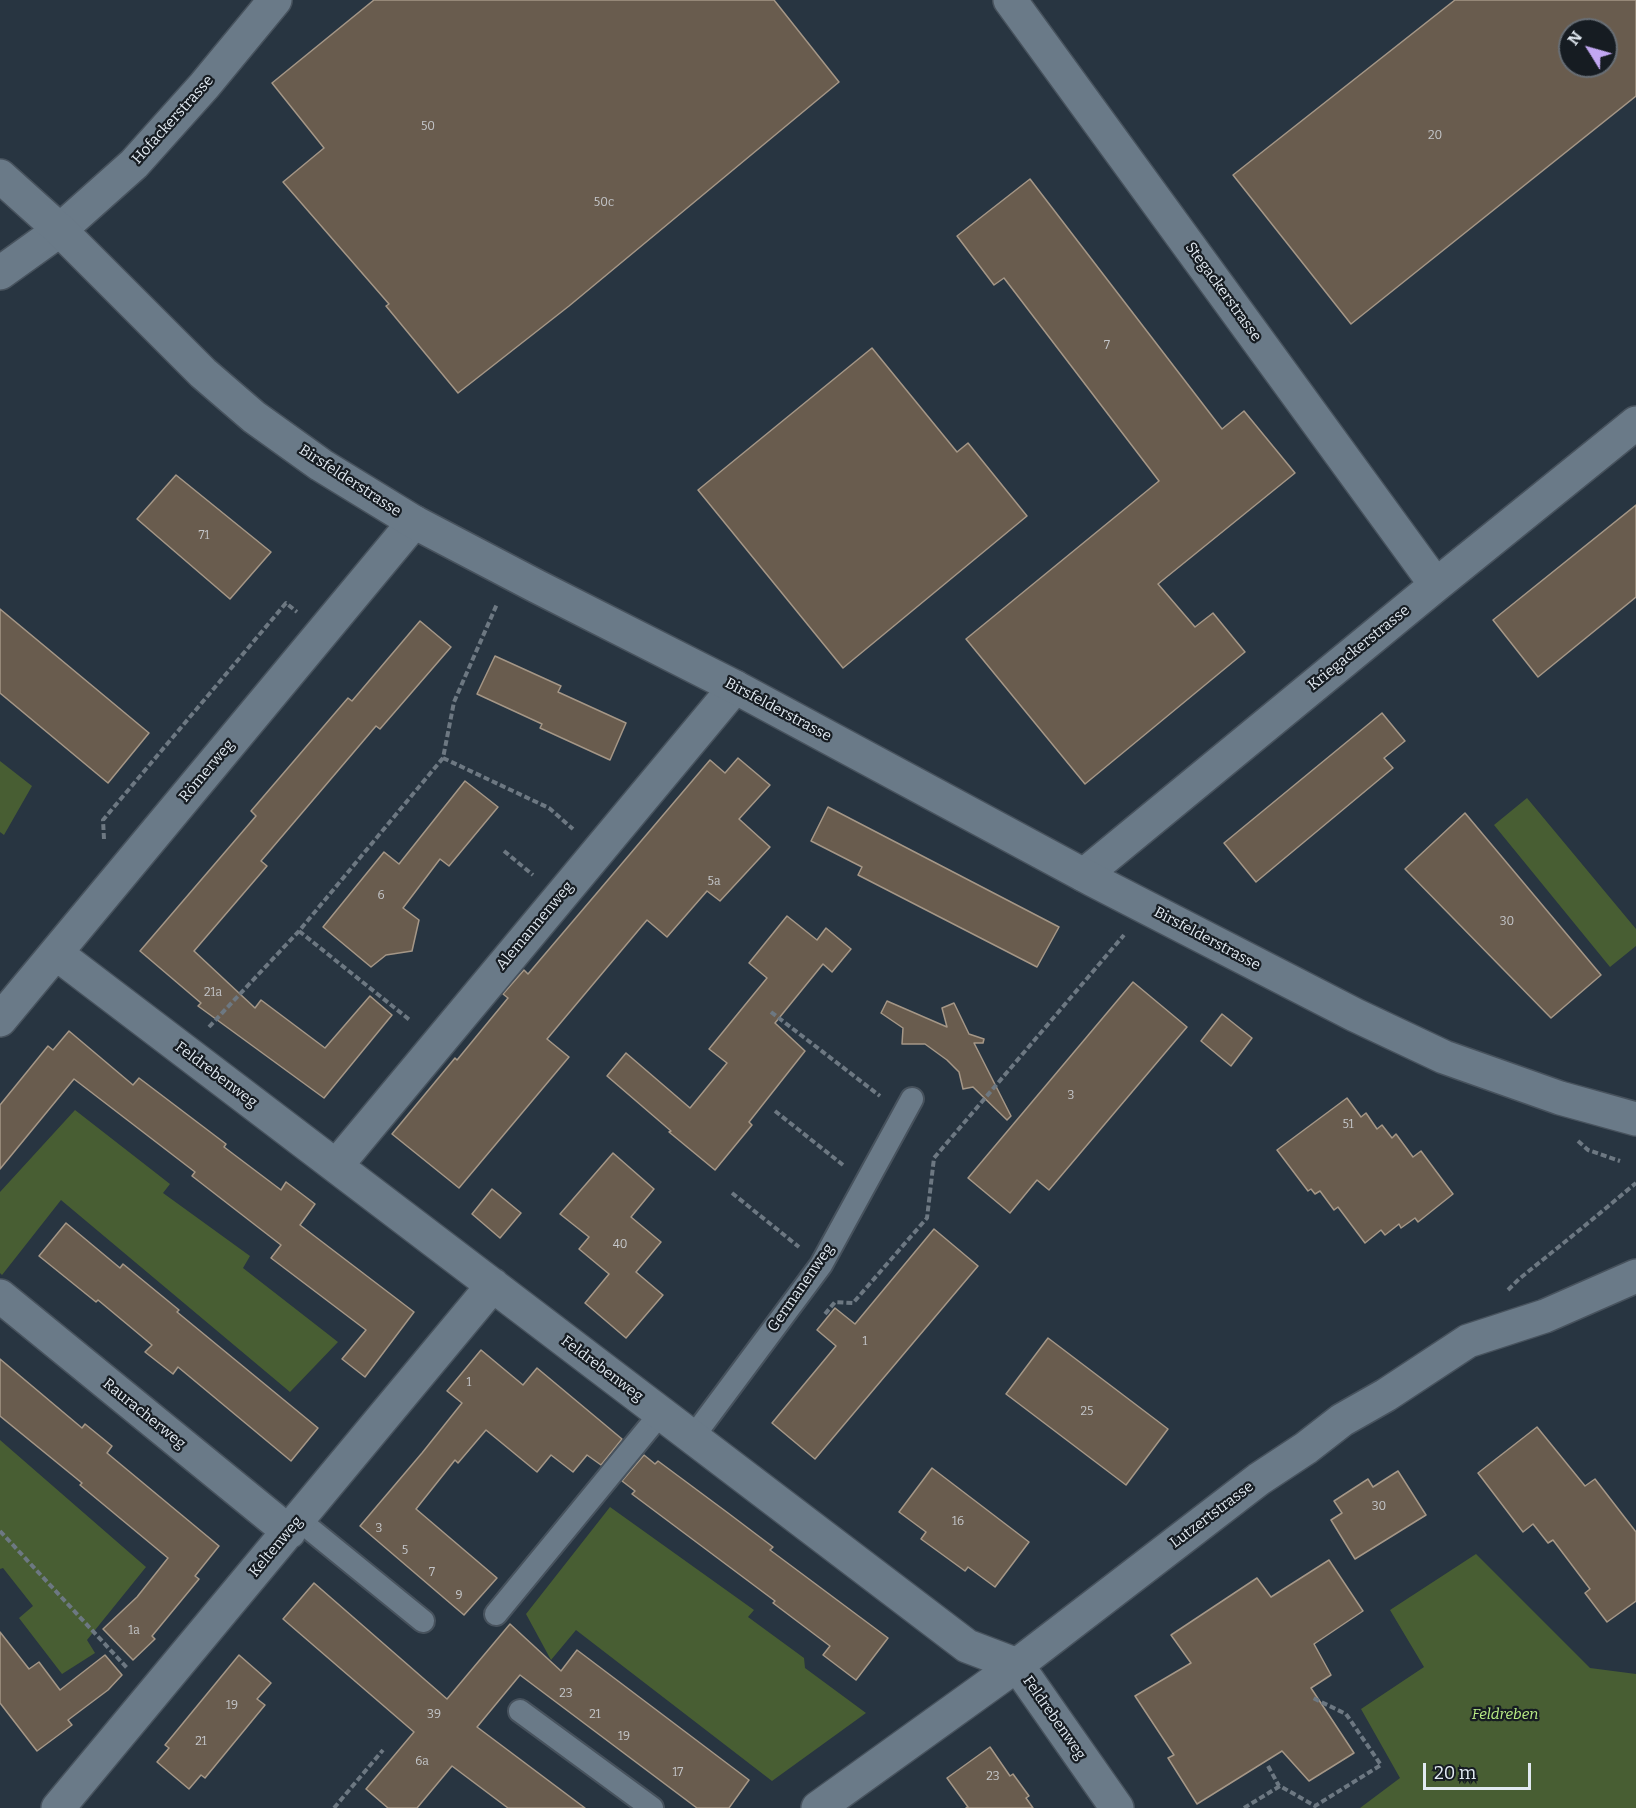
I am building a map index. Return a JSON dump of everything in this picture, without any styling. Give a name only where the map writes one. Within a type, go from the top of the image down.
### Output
[{"type":"street","name":"Hofackerstrasse","points":[[0,273],[60,230],[134,164],[204,86],[275,0]]},
{"type":"street","name":"Stegackerstrasse","points":[[1010,0],[1436,585]]},
{"type":"street","name":"Birsfelderstrasse","points":[[0,176],[60,230],[203,373],[254,417],[321,465],[414,522],[735,687],[1355,1016],[1444,1057],[1560,1098],[1636,1119]]},
{"type":"street","name":"Kriegackerstrasse","points":[[1084,874],[1636,423]]},
{"type":"street","name":"Römerweg","points":[[0,1020],[414,522]]},
{"type":"street","name":"Alemannenweg","points":[[336,1166],[735,687]]},
{"type":"street","name":"Feldrebenweg","points":[[57,954],[967,1646],[1017,1665],[1117,1808]]},
{"type":"street","name":"Lutzertstrasse","points":[[818,1808],[1017,1665],[1259,1479],[1342,1420],[1386,1395],[1468,1341],[1545,1316],[1636,1276]]},
{"type":"street","name":"Keltenweg","points":[[58,1808],[493,1286]]},
{"type":"street","name":"Rauracherweg","points":[[0,1296],[293,1526]]},
{"type":"lane","name":"Germanenweg","points":[[693,1437],[821,1265],[908,1106]]},
{"type":"lane","points":[[496,1614],[661,1413]]},
{"type":"lane","points":[[293,1526],[423,1621]]},
{"type":"lane","points":[[520,1711],[652,1808]]},
{"type":"path","points":[[186,1052],[299,931],[443,758],[454,702],[511,573]]},
{"type":"path","points":[[105,842],[103,820],[286,603],[322,633]]},
{"type":"path","points":[[443,758],[549,807],[597,851]]},
{"type":"path","points":[[820,1320],[835,1302],[854,1303],[927,1218],[934,1158],[1148,907]]},
{"type":"path","points":[[299,931],[439,1043]]},
{"type":"path","points":[[771,1012],[908,1106]]},
{"type":"path","points":[[775,1111],[866,1182]]},
{"type":"path","points":[[1588,1150],[1620,1161]]},
{"type":"path","points":[[1503,1295],[1519,1279],[1636,1183]]},
{"type":"path","points":[[732,1193],[821,1265]]},
{"type":"path","points":[[0,1532],[152,1695]]},
{"type":"path","points":[[1268,1766],[1280,1786],[1315,1806],[1381,1765],[1346,1714],[1313,1698]]},
{"type":"path","points":[[334,1808],[383,1750]]},
{"type":"path","points":[[1244,1808],[1280,1786]]},
{"type":"green space","points":[[0,761],[32,786],[4,835],[0,832]]},
{"type":"green space","points":[[1527,798],[1636,929],[1636,946],[1610,967],[1494,825]]},
{"type":"green space","points":[[75,1110],[170,1184],[163,1193],[250,1256],[243,1268],[338,1342],[290,1392],[61,1200],[2,1275],[0,1273],[0,1192]]},
{"type":"green space","points":[[0,1440],[146,1567],[87,1640],[95,1653],[62,1674],[19,1618],[33,1606],[3,1568],[0,1569]]},
{"type":"green space","points":[[610,1507],[754,1610],[748,1617],[804,1658],[805,1668],[866,1713],[772,1781],[576,1630],[551,1660],[526,1614]]},
{"type":"green space","name":"Feldreben","points":[[1476,1554],[1590,1668],[1636,1674],[1636,1808],[1360,1808],[1400,1778],[1361,1709],[1424,1667],[1390,1610]]},
{"type":"building","points":[[374,0],[774,0],[839,82],[569,306],[458,393],[386,306],[389,304],[283,182],[324,148],[272,83]]},
{"type":"building","points":[[1455,0],[1636,0],[1636,96],[1351,324],[1233,175]]},
{"type":"building","points":[[1030,179],[1222,429],[1244,411],[1295,473],[1158,584],[1195,627],[1213,613],[1245,652],[1085,784],[966,639],[1159,481],[1004,278],[994,285],[957,236]]},
{"type":"building","points":[[872,348],[957,452],[968,443],[1027,516],[843,668],[698,490]]},
{"type":"building","points":[[176,475],[271,552],[230,599],[137,519]]},
{"type":"building","points":[[1636,505],[1636,597],[1538,677],[1493,620]]},
{"type":"building","points":[[0,609],[149,733],[108,783],[0,693]]},
{"type":"building","points":[[420,621],[451,647],[380,729],[376,726],[261,861],[267,866],[194,951],[255,1008],[261,1000],[325,1048],[370,996],[392,1015],[324,1098],[198,1006],[201,1003],[140,951],[256,816],[251,811],[348,698],[352,701]]},
{"type":"building","points":[[495,656],[561,686],[558,692],[626,723],[610,760],[540,728],[542,724],[477,694]]},
{"type":"building","points":[[1382,713],[1405,741],[1384,758],[1393,768],[1256,882],[1224,843]]},
{"type":"building","points":[[738,758],[770,785],[739,819],[770,847],[720,901],[707,891],[667,937],[647,920],[547,1039],[569,1057],[459,1188],[392,1134],[508,998],[503,994],[524,970],[528,974],[710,760],[725,773]]},
{"type":"building","points":[[465,781],[498,807],[449,866],[440,859],[403,908],[419,920],[412,951],[386,955],[371,967],[323,927],[384,852],[399,864]]},
{"type":"building","points":[[828,807],[1059,927],[1037,967],[858,875],[862,867],[811,841]]},
{"type":"building","points":[[1465,813],[1601,975],[1551,1018],[1405,869]]},
{"type":"building","points":[[787,916],[817,940],[826,928],[851,949],[832,972],[823,964],[775,1023],[805,1051],[749,1122],[752,1125],[715,1170],[607,1076],[626,1053],[690,1108],[727,1063],[709,1049],[767,978],[749,963]]},
{"type":"building","points":[[1133,982],[1187,1027],[1049,1190],[1037,1180],[1010,1213],[968,1178]]},
{"type":"building","points":[[887,1001],[947,1027],[942,1008],[954,1003],[969,1034],[984,1039],[983,1043],[974,1043],[1011,1116],[1007,1120],[973,1087],[963,1089],[959,1072],[925,1044],[902,1044],[903,1028],[881,1013]]},
{"type":"building","points":[[1222,1014],[1252,1038],[1231,1066],[1201,1041]]},
{"type":"building","points":[[69,1031],[133,1085],[139,1078],[226,1144],[224,1147],[281,1190],[286,1182],[315,1204],[300,1225],[414,1312],[365,1377],[342,1359],[366,1330],[271,1258],[281,1245],[192,1176],[195,1172],[74,1079],[0,1169],[0,1105],[48,1046],[53,1050]]},
{"type":"building","points":[[1347,1098],[1361,1117],[1366,1113],[1377,1129],[1382,1125],[1392,1138],[1396,1134],[1413,1157],[1421,1151],[1453,1194],[1418,1222],[1415,1218],[1401,1228],[1399,1224],[1385,1235],[1381,1230],[1365,1243],[1338,1207],[1334,1210],[1320,1191],[1315,1194],[1311,1189],[1308,1191],[1277,1150]]},
{"type":"building","points":[[613,1153],[654,1189],[631,1217],[661,1242],[636,1272],[663,1295],[626,1338],[585,1303],[609,1274],[579,1249],[589,1237],[560,1214]]},
{"type":"building","points":[[492,1189],[521,1213],[500,1238],[472,1214]]},
{"type":"building","points":[[66,1223],[120,1268],[123,1264],[179,1310],[177,1312],[318,1428],[291,1461],[178,1367],[173,1374],[145,1352],[152,1345],[98,1300],[96,1302],[39,1256]]},
{"type":"building","points":[[934,1229],[978,1266],[815,1459],[772,1423],[836,1346],[817,1330],[835,1308],[855,1324]]},
{"type":"building","points":[[1048,1338],[1168,1429],[1126,1485],[1006,1394]]},
{"type":"building","points":[[481,1350],[523,1385],[537,1368],[622,1439],[601,1465],[587,1455],[573,1472],[551,1455],[537,1472],[486,1430],[458,1463],[455,1460],[416,1509],[497,1578],[464,1615],[360,1526],[462,1403],[447,1391]]},
{"type":"building","points":[[0,1359],[82,1428],[85,1424],[112,1446],[107,1453],[219,1546],[195,1576],[199,1579],[152,1636],[155,1639],[133,1660],[103,1629],[137,1597],[168,1558],[0,1416]]},
{"type":"building","points":[[1537,1427],[1585,1486],[1595,1479],[1636,1532],[1636,1601],[1607,1622],[1585,1593],[1590,1589],[1553,1540],[1548,1543],[1533,1524],[1523,1532],[1478,1473]]},
{"type":"building","points":[[644,1455],[655,1464],[658,1461],[728,1513],[773,1547],[770,1550],[888,1638],[856,1680],[823,1655],[830,1646],[773,1603],[775,1601],[632,1494],[635,1491],[622,1481]]},
{"type":"building","points":[[932,1468],[1029,1542],[995,1587],[968,1567],[965,1571],[921,1539],[926,1532],[899,1512]]},
{"type":"building","points":[[1398,1471],[1426,1515],[1355,1559],[1331,1520],[1342,1513],[1334,1501],[1368,1479],[1373,1487]]},
{"type":"building","points":[[1329,1560],[1363,1611],[1314,1644],[1331,1675],[1311,1688],[1354,1753],[1309,1781],[1282,1751],[1197,1804],[1168,1758],[1174,1755],[1135,1696],[1191,1663],[1171,1635],[1257,1578],[1271,1597]]},
{"type":"building","points":[[314,1583],[447,1699],[510,1624],[561,1671],[577,1650],[749,1780],[729,1808],[697,1808],[520,1675],[477,1727],[585,1808],[508,1808],[452,1766],[417,1808],[388,1808],[366,1789],[414,1732],[283,1619]]},
{"type":"building","points":[[0,1632],[29,1669],[39,1662],[60,1690],[105,1655],[122,1675],[108,1690],[68,1720],[72,1725],[37,1751],[0,1703]]},
{"type":"building","points":[[239,1655],[271,1683],[257,1699],[265,1705],[205,1778],[201,1775],[189,1789],[157,1762],[169,1748],[165,1745]]},
{"type":"building","points":[[990,1747],[1010,1776],[1013,1774],[1029,1796],[1026,1798],[1033,1808],[966,1808],[968,1807],[947,1778]]}]
